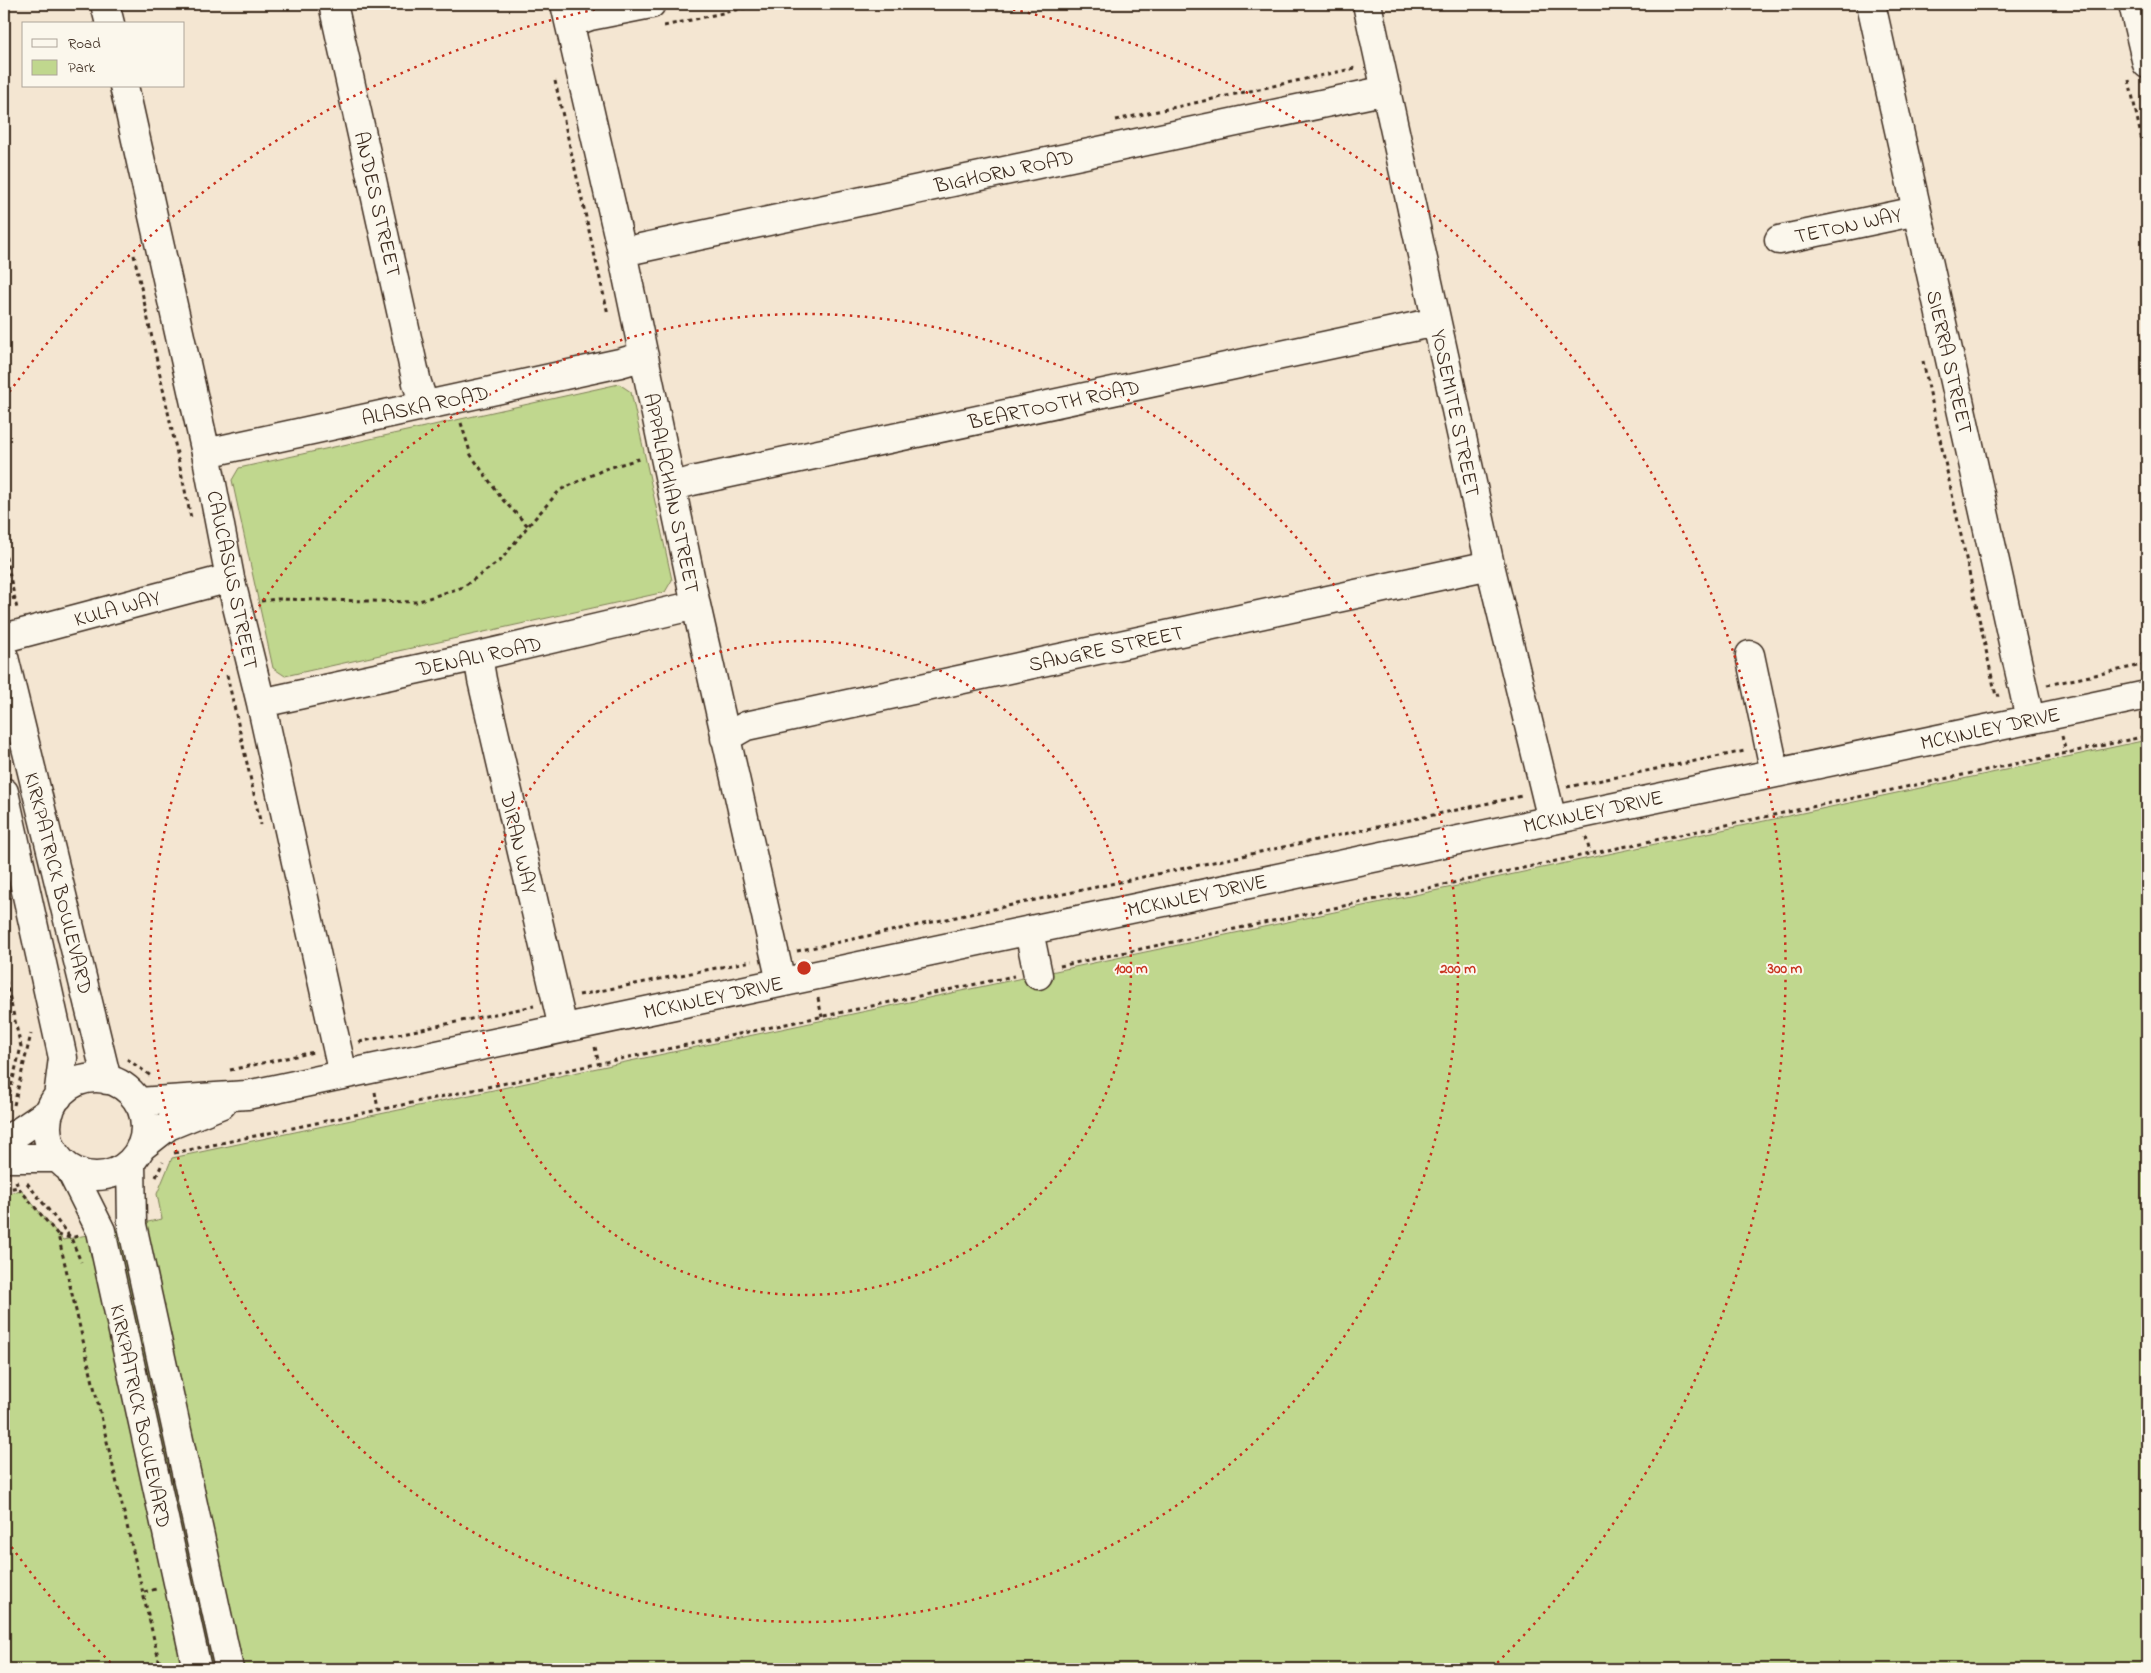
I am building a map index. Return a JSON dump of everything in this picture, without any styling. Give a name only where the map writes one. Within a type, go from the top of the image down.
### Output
[{"type":"street","points":[[105,4],[110,22]]},
{"type":"street","name":"ANDES STREET","points":[[333,4],[417,383],[424,404]]},
{"type":"street","name":"YOSEMITE STREET","points":[[1367,4],[1490,565],[1552,820]]},
{"type":"street","name":"SIERRA STREET","points":[[1871,4],[2030,719]]},
{"type":"street","points":[[2133,4],[2147,64]]},
{"type":"street","points":[[568,13],[590,16],[656,15]]},
{"type":"street","name":"APPALACHIAN STREET","points":[[568,13],[622,252],[725,738],[781,982]]},
{"type":"street","name":"CAUCASUS STREET","points":[[124,88],[206,453],[236,606],[261,703],[343,1074]]},
{"type":"street","name":"BIGHORN ROAD","points":[[622,252],[1387,90]]},
{"type":"street","name":"TETON WAY","points":[[1779,240],[1917,211]]},
{"type":"street","name":"BEARTOOTH ROAD","points":[[672,487],[712,476],[1436,322]]},
{"type":"street","name":"ALASKA ROAD","points":[[206,453],[424,404],[453,400],[644,356]]},
{"type":"street","name":"SANGRE STREET","points":[[725,738],[746,726],[1490,565]]},
{"type":"street","name":"KULA WAY","points":[[4,638],[230,578]]},
{"type":"street","name":"DENALI ROAD","points":[[261,703],[478,656],[696,605]]},
{"type":"street","points":[[1750,655],[1775,773]]},
{"type":"street","name":"DIRAN WAY","points":[[478,656],[563,1028]]},
{"type":"street","name":"KIRKPATRICK BOULEVARD","points":[[4,657],[107,1080]]},
{"type":"street","name":"MCKINLEY DRIVE","points":[[138,1102],[247,1095],[2147,695]]},
{"type":"street","name":"KIRKPATRICK BOULEVARD","points":[[4,792],[63,1058],[54,1104]]},
{"type":"street","points":[[1029,931],[1038,973]]},
{"type":"street","points":[[100,1078],[107,1080],[115,1082],[128,1090],[138,1102],[144,1117],[145,1132],[136,1155],[118,1172],[102,1176],[85,1175],[64,1163],[10,1144],[54,1104],[69,1086],[84,1080],[100,1078]]},
{"type":"street","name":"MCKINLEY DRIVE","points":[[136,1155],[168,1126],[247,1095]]},
{"type":"street","points":[[54,1104],[47,1127],[50,1143],[64,1163]]},
{"type":"street","name":"KIRKPATRICK BOULEVARD","points":[[136,1155],[132,1225],[229,1669]]},
{"type":"street","name":"KIRKPATRICK BOULEVARD","points":[[64,1163],[100,1231],[196,1669]]},
{"type":"path","points":[[656,15],[763,4]]},
{"type":"path","points":[[453,400],[471,455],[502,499],[528,526]]},
{"type":"path","points":[[236,606],[277,599],[416,602],[463,587],[500,560],[560,490],[605,469],[664,451]]},
{"type":"path","points":[[4,600],[14,598]]},
{"type":"path","points":[[156,1178],[166,1155],[378,1109],[1038,973],[2147,736]]},
{"type":"path","points":[[4,973],[21,1047],[10,1144],[28,1184],[71,1238],[84,1270]]},
{"type":"path","points":[[32,1033],[13,1111],[10,1144],[18,1187],[58,1234],[161,1669]]},
{"type":"path","points":[[356,1033],[358,1042],[365,1046],[378,1109]]},
{"type":"path","points":[[4,1190],[18,1187]]},
{"type":"path","points":[[155,1589],[157,1598]]},
{"type":"green space","points":[[619,384],[631,392],[672,580],[665,592],[285,676],[273,668],[232,480],[239,468]]},
{"type":"green space","points":[[2147,740],[2147,1669],[4,1669],[4,1194],[21,1190],[63,1240],[162,1219],[157,1194],[172,1158]]}]
